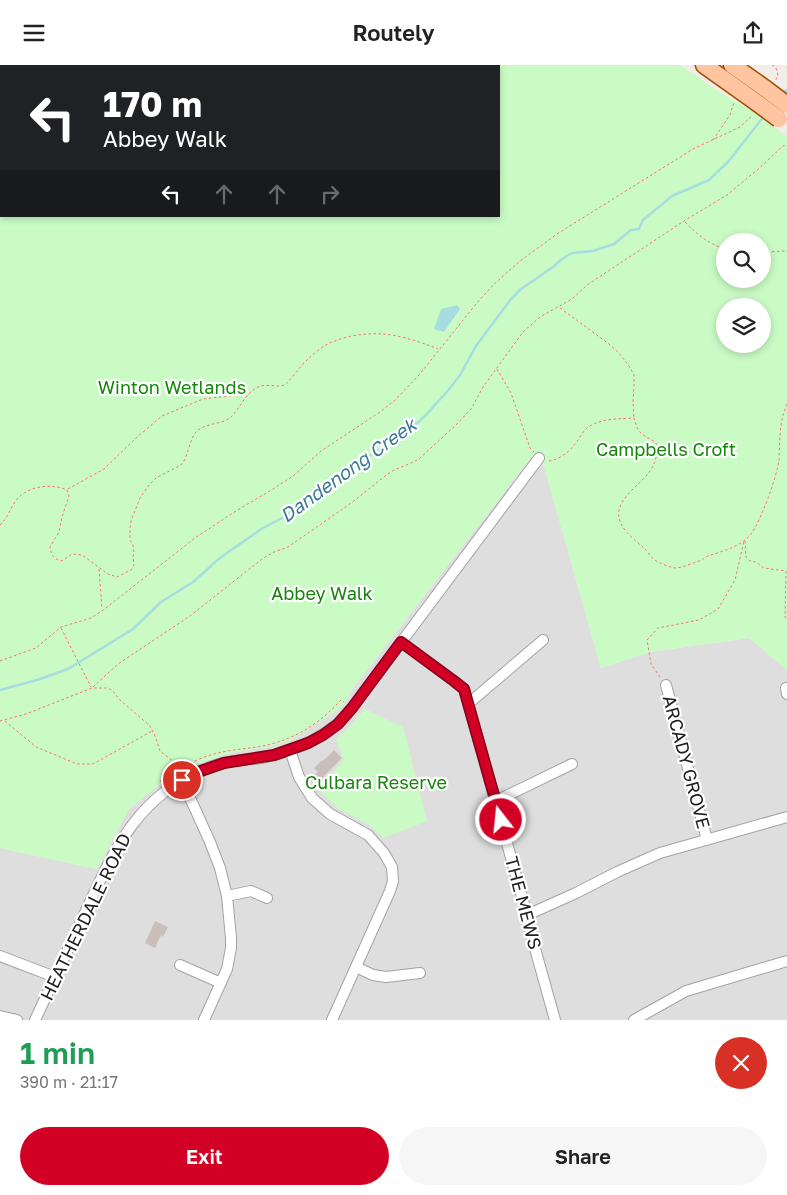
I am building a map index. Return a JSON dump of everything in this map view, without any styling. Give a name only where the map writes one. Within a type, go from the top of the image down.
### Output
[{"type":"main road","points":[[704,65],[738,89],[761,95]]},
{"type":"main road","points":[[732,65],[784,116]]},
{"type":"street","points":[[204,1020],[228,969],[231,948],[226,896],[220,868],[182,780],[200,771],[224,763],[259,758],[290,750],[323,735],[338,724],[352,708],[539,458]]},
{"type":"street","points":[[468,704],[543,640]]},
{"type":"street","name":"THE MEWS","points":[[401,642],[464,689],[555,1020]]},
{"type":"street","name":"ARCADY GROVE","points":[[666,685],[706,840]]},
{"type":"street","points":[[290,750],[299,777],[312,798],[330,814],[368,835],[384,853],[392,867],[393,881],[390,891],[332,1020]]},
{"type":"street","points":[[496,801],[572,764]]},
{"type":"street","name":"HEATHERDALE ROAD","points":[[35,1020],[110,859],[123,837],[151,803],[182,780]]},
{"type":"street","points":[[527,915],[660,853],[787,817]]},
{"type":"street","points":[[226,896],[251,891],[267,898]]},
{"type":"street","points":[[0,956],[55,977]]},
{"type":"street","points":[[634,1020],[686,991],[787,961]]},
{"type":"street","points":[[180,965],[221,983]]},
{"type":"street","points":[[356,967],[373,975],[386,977],[420,973]]},
{"type":"street","points":[[0,1017],[17,1020]]},
{"type":"path","points":[[713,140],[730,115],[738,89]]},
{"type":"path","points":[[0,661],[36,648],[61,627],[91,617],[102,611],[195,538],[273,489],[321,451],[380,412],[394,401],[419,375],[487,291],[520,261],[557,234],[693,149],[722,135]]},
{"type":"path","points":[[93,688],[118,664],[190,616],[262,559],[288,547],[354,501],[385,476],[418,459],[471,409],[483,387],[523,332],[540,317],[572,299],[588,285],[684,221],[727,195],[783,146],[787,145]]},
{"type":"path","points":[[684,221],[699,236],[716,246]]},
{"type":"path","points":[[771,252],[787,251]]},
{"type":"path","points":[[559,307],[610,343],[634,375],[634,418],[639,431],[647,438],[654,440],[658,446],[650,471],[628,494],[620,509],[619,520],[653,560],[676,568],[701,561],[706,557],[744,541],[751,534],[777,471],[780,427],[787,404]]},
{"type":"path","points":[[0,525],[17,499],[24,493],[45,487],[60,487],[67,490],[69,496],[59,532],[50,547],[52,555],[62,561],[72,554],[82,555],[98,568],[117,577],[131,570],[134,565],[130,528],[144,491],[156,478],[181,465],[195,433],[200,429],[228,419],[255,389],[264,385],[284,385],[289,382],[305,362],[326,345],[344,338],[358,335],[384,334],[439,349]]},
{"type":"path","points":[[496,368],[511,393],[530,447],[539,458],[546,462],[555,461],[567,452],[576,444],[579,437],[588,427],[604,420],[634,418]]},
{"type":"path","points":[[67,490],[104,469],[162,416],[203,399],[249,395]]},
{"type":"path","points":[[744,541],[746,557],[750,561],[756,562],[764,568],[786,571],[785,617],[787,620]]},
{"type":"path","points":[[666,685],[651,664],[647,640],[658,628],[699,621],[718,609],[735,580],[744,541]]},
{"type":"path","points":[[98,568],[102,611]]},
{"type":"path","points":[[61,627],[93,688]]},
{"type":"path","points":[[0,721],[26,714],[93,688],[107,688],[112,690],[120,700],[145,721],[152,730],[160,751],[170,758],[178,769],[182,780]]},
{"type":"path","points":[[160,781],[178,769],[212,754],[239,748],[267,745],[301,733],[328,715],[341,700],[352,708]]},
{"type":"path","points":[[3,720],[36,747],[78,764],[93,764],[152,730]]},
{"type":"shaded area","points":[[531,457],[544,466],[601,668],[650,652],[749,638],[787,670],[787,1020],[0,1020],[0,848],[97,869],[129,809],[152,790],[181,771],[196,764],[234,752],[268,747],[341,708],[354,687]]},
{"type":"green space","points":[[500,65],[680,65],[721,93],[769,120],[768,123],[787,136],[787,670],[749,638],[650,652],[601,668],[544,467],[531,457],[354,687],[341,708],[290,741],[268,747],[234,752],[196,764],[181,771],[152,790],[129,809],[97,869],[0,848],[0,217],[500,217]]},
{"type":"green space","name":"Culbara Reserve","points":[[365,709],[403,727],[427,821],[384,838],[369,825],[339,809],[318,789],[344,760],[336,739]]},
{"type":"water","points":[[457,305],[460,309],[444,332],[434,329],[441,309]]},
{"type":"building","points":[[334,750],[342,758],[324,776],[327,779],[323,782],[315,774],[318,772],[314,768]]},
{"type":"building","points":[[155,921],[168,927],[163,937],[161,935],[155,948],[145,943]]},
{"type":"waterway","name":"Dandenong Creek","points":[[782,95],[787,90]]},
{"type":"waterway","name":"Dandenong Creek","points":[[0,690],[68,669],[133,629],[161,602],[193,582],[221,557],[263,528],[286,516],[316,490],[407,432],[426,415],[451,387],[476,346],[511,299],[521,289],[572,253],[593,251],[614,244],[631,230],[639,229],[643,220],[672,196],[709,180],[728,162],[764,116]]},
{"type":"route","points":[[182,780],[192,774],[224,763],[259,758],[290,750],[323,735],[338,724],[352,708],[401,642],[464,689],[501,820]]},
{"type":"park label","name":"Winton Wetlands","points":[[172,388]]},
{"type":"park label","name":"Campbells Croft","points":[[666,450]]},
{"type":"park label","name":"Abbey Walk","points":[[322,594]]}]
